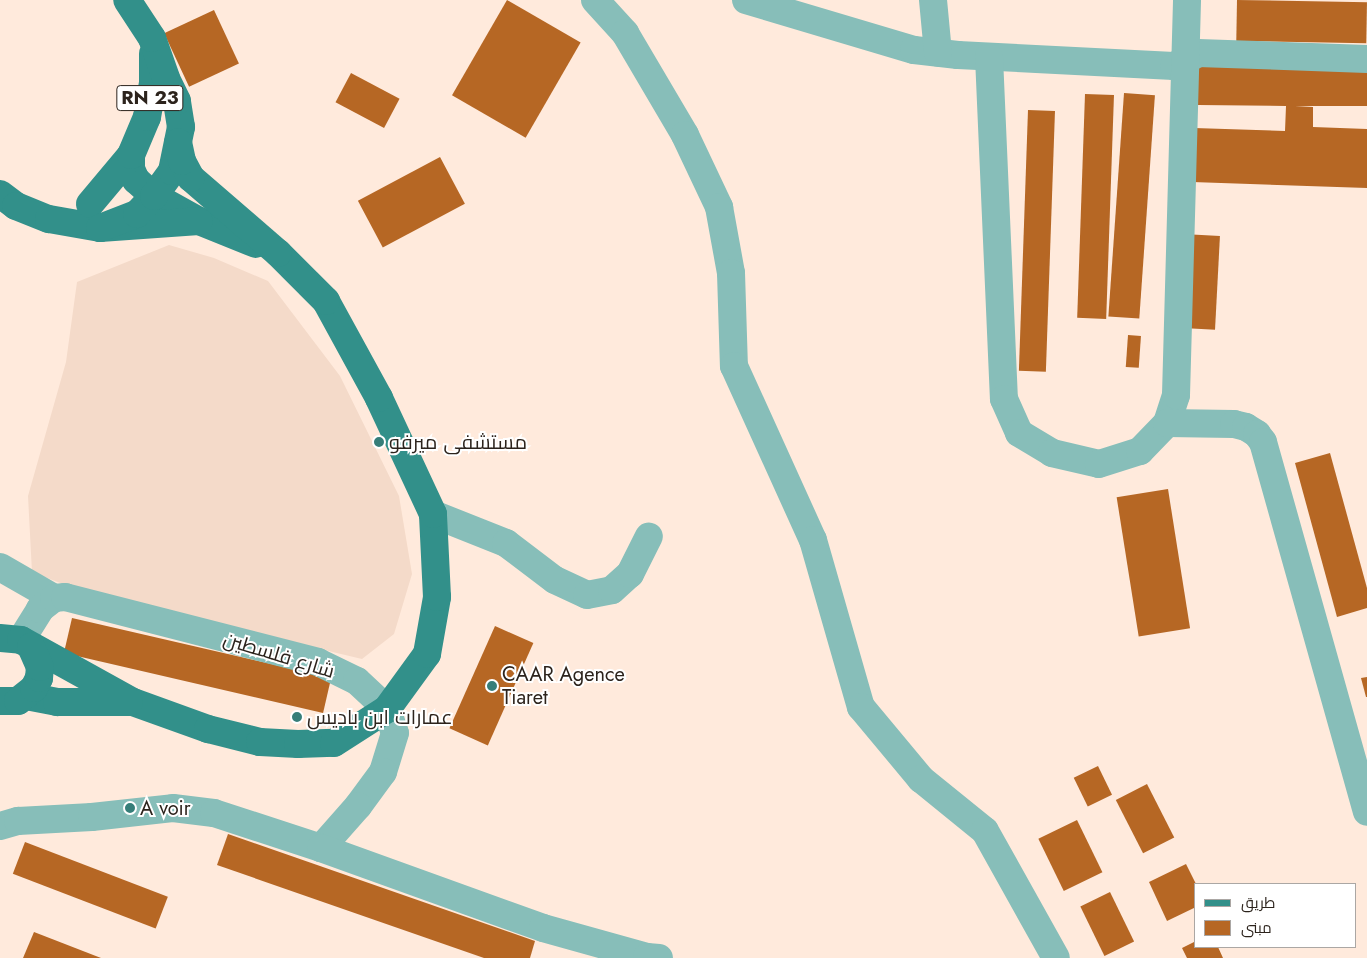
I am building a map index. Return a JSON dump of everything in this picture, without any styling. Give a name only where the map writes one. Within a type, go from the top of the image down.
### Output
[{"type":"main road","name":"RN 23","points":[[0,194],[16,206],[49,219],[137,214],[154,196],[172,171],[182,127],[177,101],[166,78],[152,38],[127,0]]},
{"type":"main road","name":"RN 23","points":[[95,216],[131,154],[147,117],[153,84],[152,38]]},
{"type":"main road","points":[[12,638],[133,702],[208,729],[260,742],[298,744],[334,743],[386,710],[427,654],[437,597],[433,514],[379,398],[326,301],[278,253],[190,178],[182,161],[178,142]]},
{"type":"main road","points":[[131,154],[131,169],[136,180],[154,196],[199,221],[278,253]]},
{"type":"main road","points":[[154,196],[208,194]]},
{"type":"main road","points":[[95,216],[199,221]]},
{"type":"main road","points":[[8,703],[39,678],[40,667],[37,656],[12,638]]},
{"type":"main road","points":[[8,703],[133,702]]},
{"type":"street","points":[[595,0],[625,33],[685,135],[719,207],[731,273],[734,366],[813,540],[861,707],[921,779],[985,831],[1056,958]]},
{"type":"street","points":[[746,0],[906,47],[938,53],[1174,66],[1198,53],[1367,59]]},
{"type":"street","points":[[933,0],[938,53]]},
{"type":"street","points":[[990,57],[1004,399],[1019,433],[1052,453],[1099,464],[1140,451],[1167,423],[1176,395],[1187,0]]},
{"type":"street","points":[[1167,423],[1234,424],[1252,431],[1263,442],[1367,812]]},
{"type":"street","points":[[433,514],[506,543],[555,580],[588,595],[612,590],[630,574],[649,536]]},
{"type":"street","points":[[0,567],[54,598],[40,608],[12,638]]},
{"type":"street","name":"شارع فلسطين","points":[[54,598],[65,597],[318,662],[358,681],[386,710],[395,733],[382,772],[358,806],[321,848]]},
{"type":"street","points":[[0,826],[18,821],[92,817],[173,808],[214,813],[321,848],[543,928],[646,958],[659,958]]},
{"type":"shaded area","points":[[169,245],[214,258],[268,281],[340,376],[399,496],[412,574],[394,634],[362,659],[86,593],[32,572],[28,496],[66,362],[77,282]]},
{"type":"building","points":[[507,0],[581,42],[526,138],[452,95]]},
{"type":"building","points":[[1237,0],[1367,2],[1366,43],[1236,41]]},
{"type":"building","points":[[214,10],[239,63],[189,87],[164,33]]},
{"type":"building","points":[[1198,65],[1367,66],[1367,106],[1295,106],[1313,107],[1313,127],[1367,129],[1367,188],[1192,182],[1194,128],[1285,131],[1286,106],[1198,105]]},
{"type":"building","points":[[351,73],[400,99],[384,128],[336,102]]},
{"type":"building","points":[[1124,93],[1155,95],[1139,319],[1108,316]]},
{"type":"building","points":[[1085,94],[1114,95],[1106,319],[1077,318]]},
{"type":"building","points":[[1028,110],[1055,111],[1046,372],[1019,371]]},
{"type":"building","points":[[440,157],[465,204],[383,247],[358,201]]},
{"type":"building","points":[[1183,234],[1220,236],[1215,330],[1178,328]]},
{"type":"building","points":[[1128,335],[1141,336],[1139,368],[1126,367]]},
{"type":"building","points":[[1330,453],[1367,588],[1367,608],[1337,617],[1295,463]]},
{"type":"building","points":[[1168,489],[1190,628],[1139,636],[1117,497]]},
{"type":"building","points":[[72,618],[331,678],[323,713],[64,653]]},
{"type":"building","name":"CAAR Agence Tiaret","points":[[495,626],[533,643],[488,745],[449,728]]},
{"type":"building","points":[[1367,677],[1367,697],[1366,697],[1361,678]]},
{"type":"building","points":[[1098,766],[1112,795],[1088,807],[1074,778]]},
{"type":"building","points":[[1147,784],[1174,837],[1143,853],[1116,800]]},
{"type":"building","points":[[1077,820],[1102,872],[1064,891],[1038,839]]},
{"type":"building","points":[[228,834],[535,941],[530,958],[484,958],[217,865]]},
{"type":"building","points":[[25,842],[168,897],[156,929],[13,874]]},
{"type":"building","points":[[1186,864],[1196,883],[1194,908],[1167,921],[1149,882]]},
{"type":"building","points":[[1110,892],[1134,941],[1104,956],[1080,906]]},
{"type":"building","points":[[34,932],[101,958],[23,958]]},
{"type":"building","points":[[1194,942],[1194,948],[1218,948],[1223,958],[1187,958],[1182,948]]},
{"type":"place","name":"مستشفى ميرفو","points":[[379,442]]},
{"type":"place","name":"CAAR Agence Tiaret","points":[[492,686]]},
{"type":"place","name":"عمارات ابن باديس","points":[[297,717]]},
{"type":"place","name":"A voir","points":[[130,808]]}]
